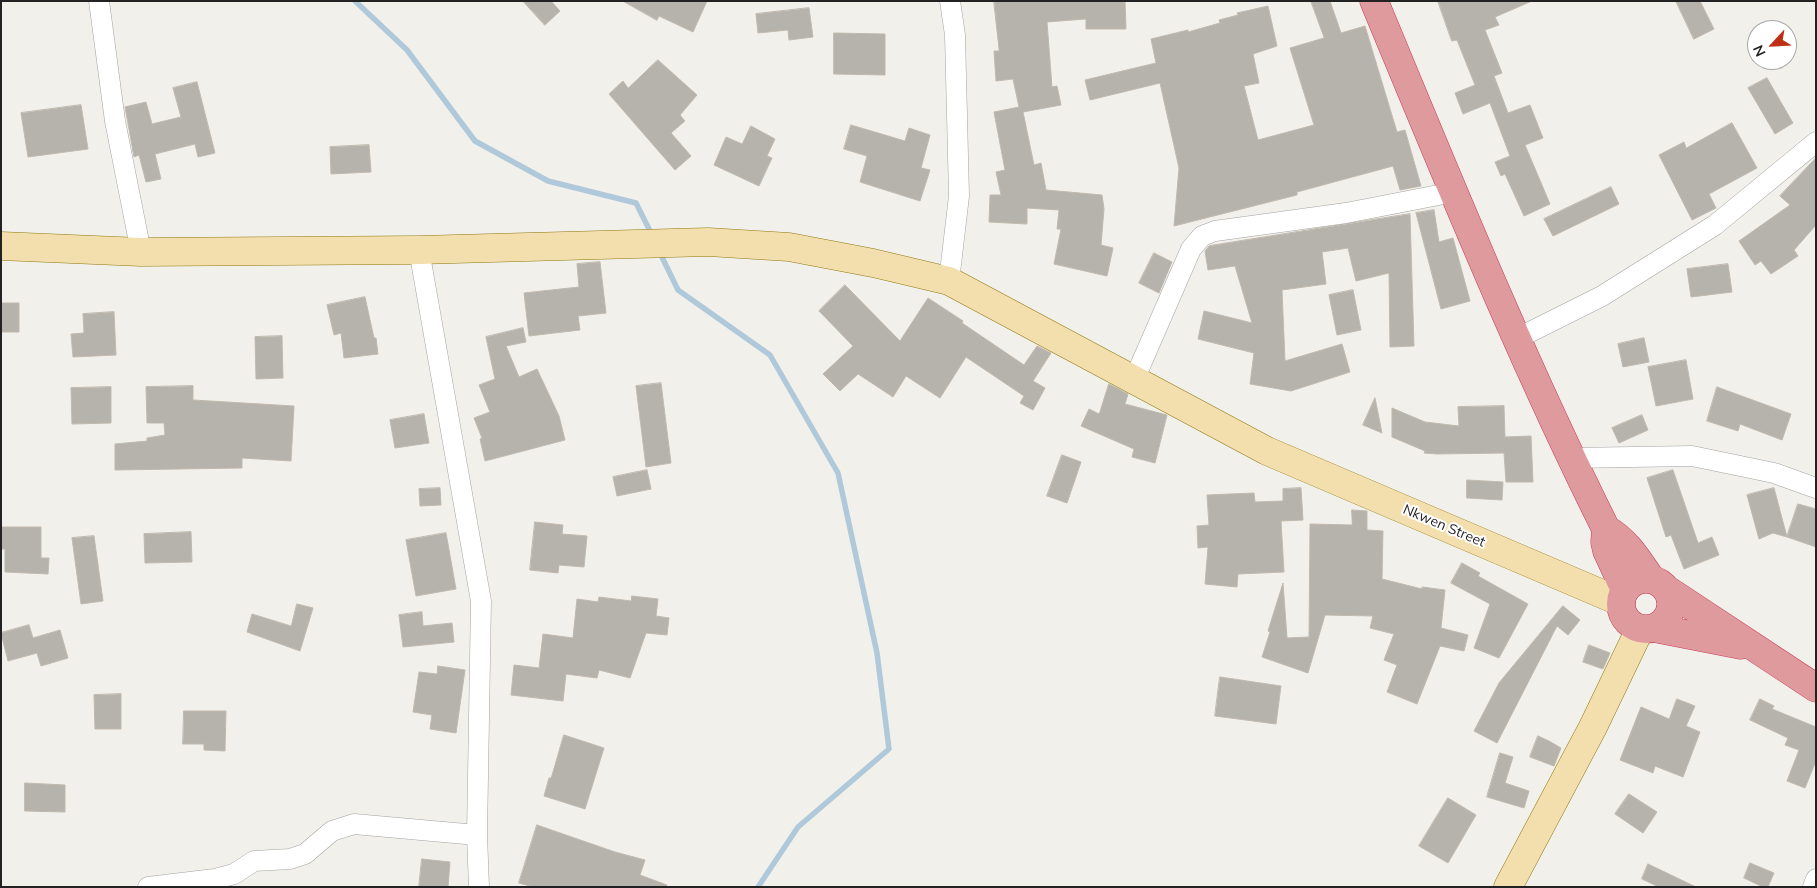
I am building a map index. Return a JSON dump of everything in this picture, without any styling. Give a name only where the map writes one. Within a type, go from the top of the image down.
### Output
[{"type":"highway","points":[[1374,1],[1516,339],[1606,529],[1605,542],[1607,551],[1623,596],[1623,616],[1633,626],[1755,648]]},
{"type":"highway","points":[[1606,529],[1615,534],[1628,546],[1670,597],[1670,612],[1666,620],[1647,629]]},
{"type":"highway","points":[[1623,596],[1632,583],[1641,580],[1659,584],[1755,648],[1814,682]]},
{"type":"main road","name":"Nkwen Street","points":[[1,246],[141,252],[419,250],[708,242],[789,247],[873,263],[949,282],[1267,451],[1623,596]]},
{"type":"main road","points":[[1508,887],[1647,629]]},
{"type":"street","points":[[99,1],[116,121],[141,252]]},
{"type":"street","points":[[949,282],[959,196],[955,34],[950,1]]},
{"type":"street","points":[[1516,339],[1602,296],[1715,225],[1816,142]]},
{"type":"street","points":[[1134,380],[1191,249],[1202,236],[1215,231],[1346,213],[1454,192]]},
{"type":"street","points":[[419,250],[481,602],[477,835],[478,887]]},
{"type":"street","points":[[1571,458],[1692,456],[1774,473],[1816,488]]},
{"type":"street","points":[[148,887],[215,879],[234,874],[254,861],[290,859],[305,854],[332,831],[354,824],[477,835]]},
{"type":"street","points":[[1813,887],[1816,879]]},
{"type":"building","points":[[523,1],[551,1],[560,11],[545,25]]},
{"type":"building","points":[[623,1],[707,1],[693,32],[659,16],[657,20]]},
{"type":"building","points":[[994,1],[1125,1],[1126,29],[1086,29],[1086,19],[1047,22],[1052,87],[1057,86],[1061,105],[1023,112],[1034,165],[1041,163],[1046,190],[1102,195],[1104,209],[1101,245],[1113,248],[1107,276],[1054,264],[1061,229],[1057,229],[1059,210],[1027,208],[1027,224],[989,222],[990,195],[1001,195],[996,172],[1005,170],[994,112],[1019,107],[1013,79],[996,81],[994,51],[999,51]]},
{"type":"building","points":[[1311,1],[1330,1],[1341,33],[1365,26],[1397,132],[1405,130],[1421,186],[1400,190],[1393,166],[1297,192],[1297,195],[1174,226],[1179,168],[1160,83],[1090,100],[1085,80],[1156,63],[1151,39],[1188,30],[1188,32],[1220,23],[1219,20],[1238,15],[1237,13],[1268,6],[1277,46],[1253,54],[1259,83],[1244,86],[1258,140],[1314,125],[1290,48],[1324,38]]},
{"type":"building","points":[[1438,1],[1532,1],[1495,17],[1499,25],[1485,30],[1502,73],[1494,76],[1508,113],[1530,105],[1543,138],[1525,145],[1550,204],[1524,216],[1505,174],[1501,176],[1495,162],[1510,156],[1490,103],[1463,114],[1455,93],[1475,85],[1457,40],[1452,41]]},
{"type":"building","points":[[1676,1],[1700,1],[1714,29],[1694,39]]},
{"type":"building","points":[[809,8],[813,37],[789,40],[788,30],[758,33],[756,14]]},
{"type":"building","points":[[834,33],[885,34],[885,75],[834,74]]},
{"type":"building","points":[[658,60],[697,95],[680,115],[685,121],[671,133],[691,156],[675,170],[609,94],[623,81],[628,88]]},
{"type":"building","points":[[1767,78],[1793,123],[1775,134],[1748,88]]},
{"type":"building","points":[[197,82],[215,153],[198,157],[195,144],[155,154],[161,179],[146,182],[139,155],[134,157],[125,107],[146,102],[152,124],[181,117],[173,88]]},
{"type":"building","points":[[81,105],[88,149],[28,157],[21,113]]},
{"type":"building","points":[[1732,123],[1757,168],[1709,194],[1716,208],[1692,220],[1659,155],[1684,142],[1686,148]]},
{"type":"building","points":[[851,125],[905,141],[909,128],[930,135],[921,168],[930,170],[920,201],[860,182],[867,156],[844,149]]},
{"type":"building","points":[[751,126],[775,139],[767,156],[772,158],[759,186],[714,165],[726,137],[742,144]]},
{"type":"building","points":[[369,145],[371,172],[331,174],[330,147]]},
{"type":"building","points":[[1816,158],[1816,225],[1794,250],[1798,256],[1771,274],[1761,261],[1755,265],[1739,241],[1790,205],[1780,196]]},
{"type":"building","points":[[1611,187],[1619,204],[1553,236],[1544,219]]},
{"type":"building","points":[[1434,210],[1439,242],[1453,238],[1470,301],[1441,309],[1416,213]]},
{"type":"building","points":[[1410,214],[1414,346],[1390,347],[1389,273],[1356,281],[1348,248],[1322,252],[1326,284],[1282,290],[1285,361],[1342,344],[1350,372],[1291,391],[1250,384],[1254,353],[1198,339],[1204,311],[1252,323],[1235,266],[1208,270],[1205,251],[1209,246]]},
{"type":"building","points":[[1154,253],[1172,262],[1159,293],[1139,283]]},
{"type":"building","points":[[600,262],[606,313],[578,316],[580,330],[529,336],[524,293],[579,287],[577,264]]},
{"type":"building","points":[[1728,264],[1732,292],[1691,297],[1687,269]]},
{"type":"building","points":[[845,285],[900,341],[928,298],[1024,365],[1037,346],[1051,353],[1033,381],[1045,388],[1033,410],[1020,403],[1024,396],[966,357],[940,398],[906,376],[893,397],[858,374],[840,391],[823,374],[853,346],[819,311]]},
{"type":"building","points":[[1353,290],[1361,330],[1337,335],[1329,295]]},
{"type":"building","points":[[365,297],[374,338],[376,338],[378,354],[344,358],[341,333],[334,335],[327,305]]},
{"type":"building","points":[[1,303],[19,303],[19,332],[1,332]]},
{"type":"building","points":[[114,312],[116,355],[73,357],[71,334],[84,333],[83,314]]},
{"type":"building","points":[[523,328],[526,342],[506,346],[519,377],[537,369],[559,416],[565,440],[485,461],[480,439],[482,438],[474,418],[490,412],[479,385],[495,379],[486,337]]},
{"type":"building","points":[[282,336],[283,378],[256,379],[255,337]]},
{"type":"building","points":[[1644,338],[1649,362],[1623,367],[1618,344]]},
{"type":"building","points":[[1686,360],[1693,399],[1656,406],[1648,367]]},
{"type":"building","points":[[661,383],[671,463],[646,467],[636,386]]},
{"type":"building","points":[[1109,384],[1128,394],[1125,404],[1167,415],[1155,463],[1132,457],[1134,449],[1081,426],[1089,409],[1099,414]]},
{"type":"building","points":[[193,386],[193,400],[294,406],[291,461],[242,458],[242,468],[115,470],[115,444],[147,441],[147,438],[165,435],[164,423],[147,423],[146,387]]},
{"type":"building","points":[[111,387],[111,423],[72,424],[71,388]]},
{"type":"building","points":[[1717,387],[1791,414],[1782,440],[1740,424],[1738,431],[1707,421]]},
{"type":"building","points":[[1375,398],[1382,433],[1363,425]]},
{"type":"building","points":[[1504,406],[1505,437],[1531,436],[1533,482],[1506,482],[1504,453],[1424,453],[1425,451],[1392,437],[1392,408],[1425,422],[1459,426],[1458,407]]},
{"type":"building","points":[[424,414],[429,443],[395,448],[390,420]]},
{"type":"building","points":[[1642,415],[1648,430],[1619,443],[1612,428]]},
{"type":"building","points":[[1062,455],[1081,462],[1067,503],[1047,496]]},
{"type":"building","points":[[647,470],[651,489],[617,496],[613,477]]},
{"type":"building","points":[[1673,470],[1698,543],[1712,537],[1719,555],[1684,569],[1671,535],[1666,537],[1647,478]]},
{"type":"building","points":[[1467,480],[1503,482],[1502,500],[1467,498]]},
{"type":"building","points":[[440,488],[441,505],[420,506],[419,489]]},
{"type":"building","points":[[1301,488],[1303,520],[1281,521],[1284,572],[1238,574],[1237,587],[1205,584],[1208,547],[1198,548],[1197,526],[1209,525],[1207,495],[1254,493],[1255,502],[1283,501],[1283,489]]},
{"type":"building","points":[[1774,488],[1787,537],[1773,533],[1759,539],[1747,495]]},
{"type":"building","points":[[1798,504],[1816,509],[1816,547],[1787,537]]},
{"type":"building","points":[[1352,510],[1367,511],[1367,530],[1383,531],[1382,579],[1422,589],[1422,587],[1445,590],[1441,628],[1468,635],[1464,651],[1440,646],[1417,704],[1387,692],[1397,665],[1384,660],[1394,634],[1370,628],[1373,616],[1325,615],[1308,673],[1262,657],[1283,583],[1287,638],[1309,637],[1310,524],[1352,525]]},
{"type":"building","points":[[535,522],[563,525],[562,534],[587,536],[584,567],[559,565],[558,573],[530,570]]},
{"type":"building","points":[[1,527],[41,527],[41,558],[49,558],[48,574],[5,572],[5,549],[1,549]]},
{"type":"building","points":[[191,532],[192,562],[145,563],[144,534]]},
{"type":"building","points":[[446,533],[456,589],[416,596],[406,540]]},
{"type":"building","points":[[94,536],[103,601],[81,604],[72,538]]},
{"type":"building","points":[[1462,563],[1480,573],[1478,576],[1528,604],[1499,658],[1474,648],[1490,604],[1451,583]]},
{"type":"building","points":[[632,596],[658,599],[656,616],[669,618],[667,635],[646,633],[630,678],[599,670],[597,678],[566,674],[563,701],[511,695],[514,665],[539,668],[543,634],[573,638],[577,599],[598,602],[599,597],[631,601]]},
{"type":"building","points":[[297,604],[313,608],[300,651],[247,632],[252,614],[291,626]]},
{"type":"building","points":[[1563,606],[1580,620],[1568,635],[1557,626],[1497,743],[1474,731],[1499,683]]},
{"type":"building","points":[[422,612],[423,626],[452,623],[454,642],[403,647],[399,615]]},
{"type":"building","points":[[29,625],[33,638],[60,630],[68,658],[41,666],[37,653],[8,661],[1,633]]},
{"type":"building","points":[[1589,645],[1610,653],[1603,669],[1583,662]]},
{"type":"building","points":[[438,666],[465,670],[456,733],[430,729],[432,715],[413,712],[419,672],[437,674]]},
{"type":"building","points":[[1220,677],[1281,686],[1276,724],[1215,716]]},
{"type":"building","points":[[121,694],[121,729],[95,729],[94,695]]},
{"type":"building","points":[[1677,699],[1695,706],[1686,726],[1700,732],[1683,777],[1655,766],[1653,773],[1620,760],[1641,707],[1669,719]]},
{"type":"building","points":[[1760,699],[1774,706],[1772,709],[1816,727],[1816,761],[1805,788],[1787,781],[1799,750],[1785,745],[1788,738],[1750,720]]},
{"type":"building","points":[[184,711],[226,711],[225,751],[204,750],[204,744],[183,744]]},
{"type":"building","points":[[564,735],[604,748],[585,809],[544,796]]},
{"type":"building","points":[[1538,736],[1561,748],[1554,766],[1530,757]]},
{"type":"building","points":[[1500,753],[1513,757],[1505,783],[1529,791],[1524,808],[1487,797]]},
{"type":"building","points":[[25,783],[65,785],[65,812],[25,811]]},
{"type":"building","points":[[1629,794],[1657,812],[1643,833],[1615,814]]},
{"type":"building","points":[[1448,798],[1476,815],[1448,863],[1419,846]]},
{"type":"building","points":[[537,825],[615,852],[645,860],[640,875],[667,885],[666,887],[533,887],[519,883]]},
{"type":"building","points":[[422,859],[450,862],[448,887],[419,887]]},
{"type":"building","points":[[1750,863],[1774,873],[1768,887],[1763,887],[1744,878]]},
{"type":"building","points":[[1648,864],[1696,887],[1659,887],[1642,879]]},
{"type":"waterway","points":[[355,1],[407,50],[475,141],[548,181],[636,203],[652,235]]},
{"type":"waterway","points":[[659,251],[678,290],[770,355],[838,473],[877,653],[889,749],[798,827],[758,887]]}]
